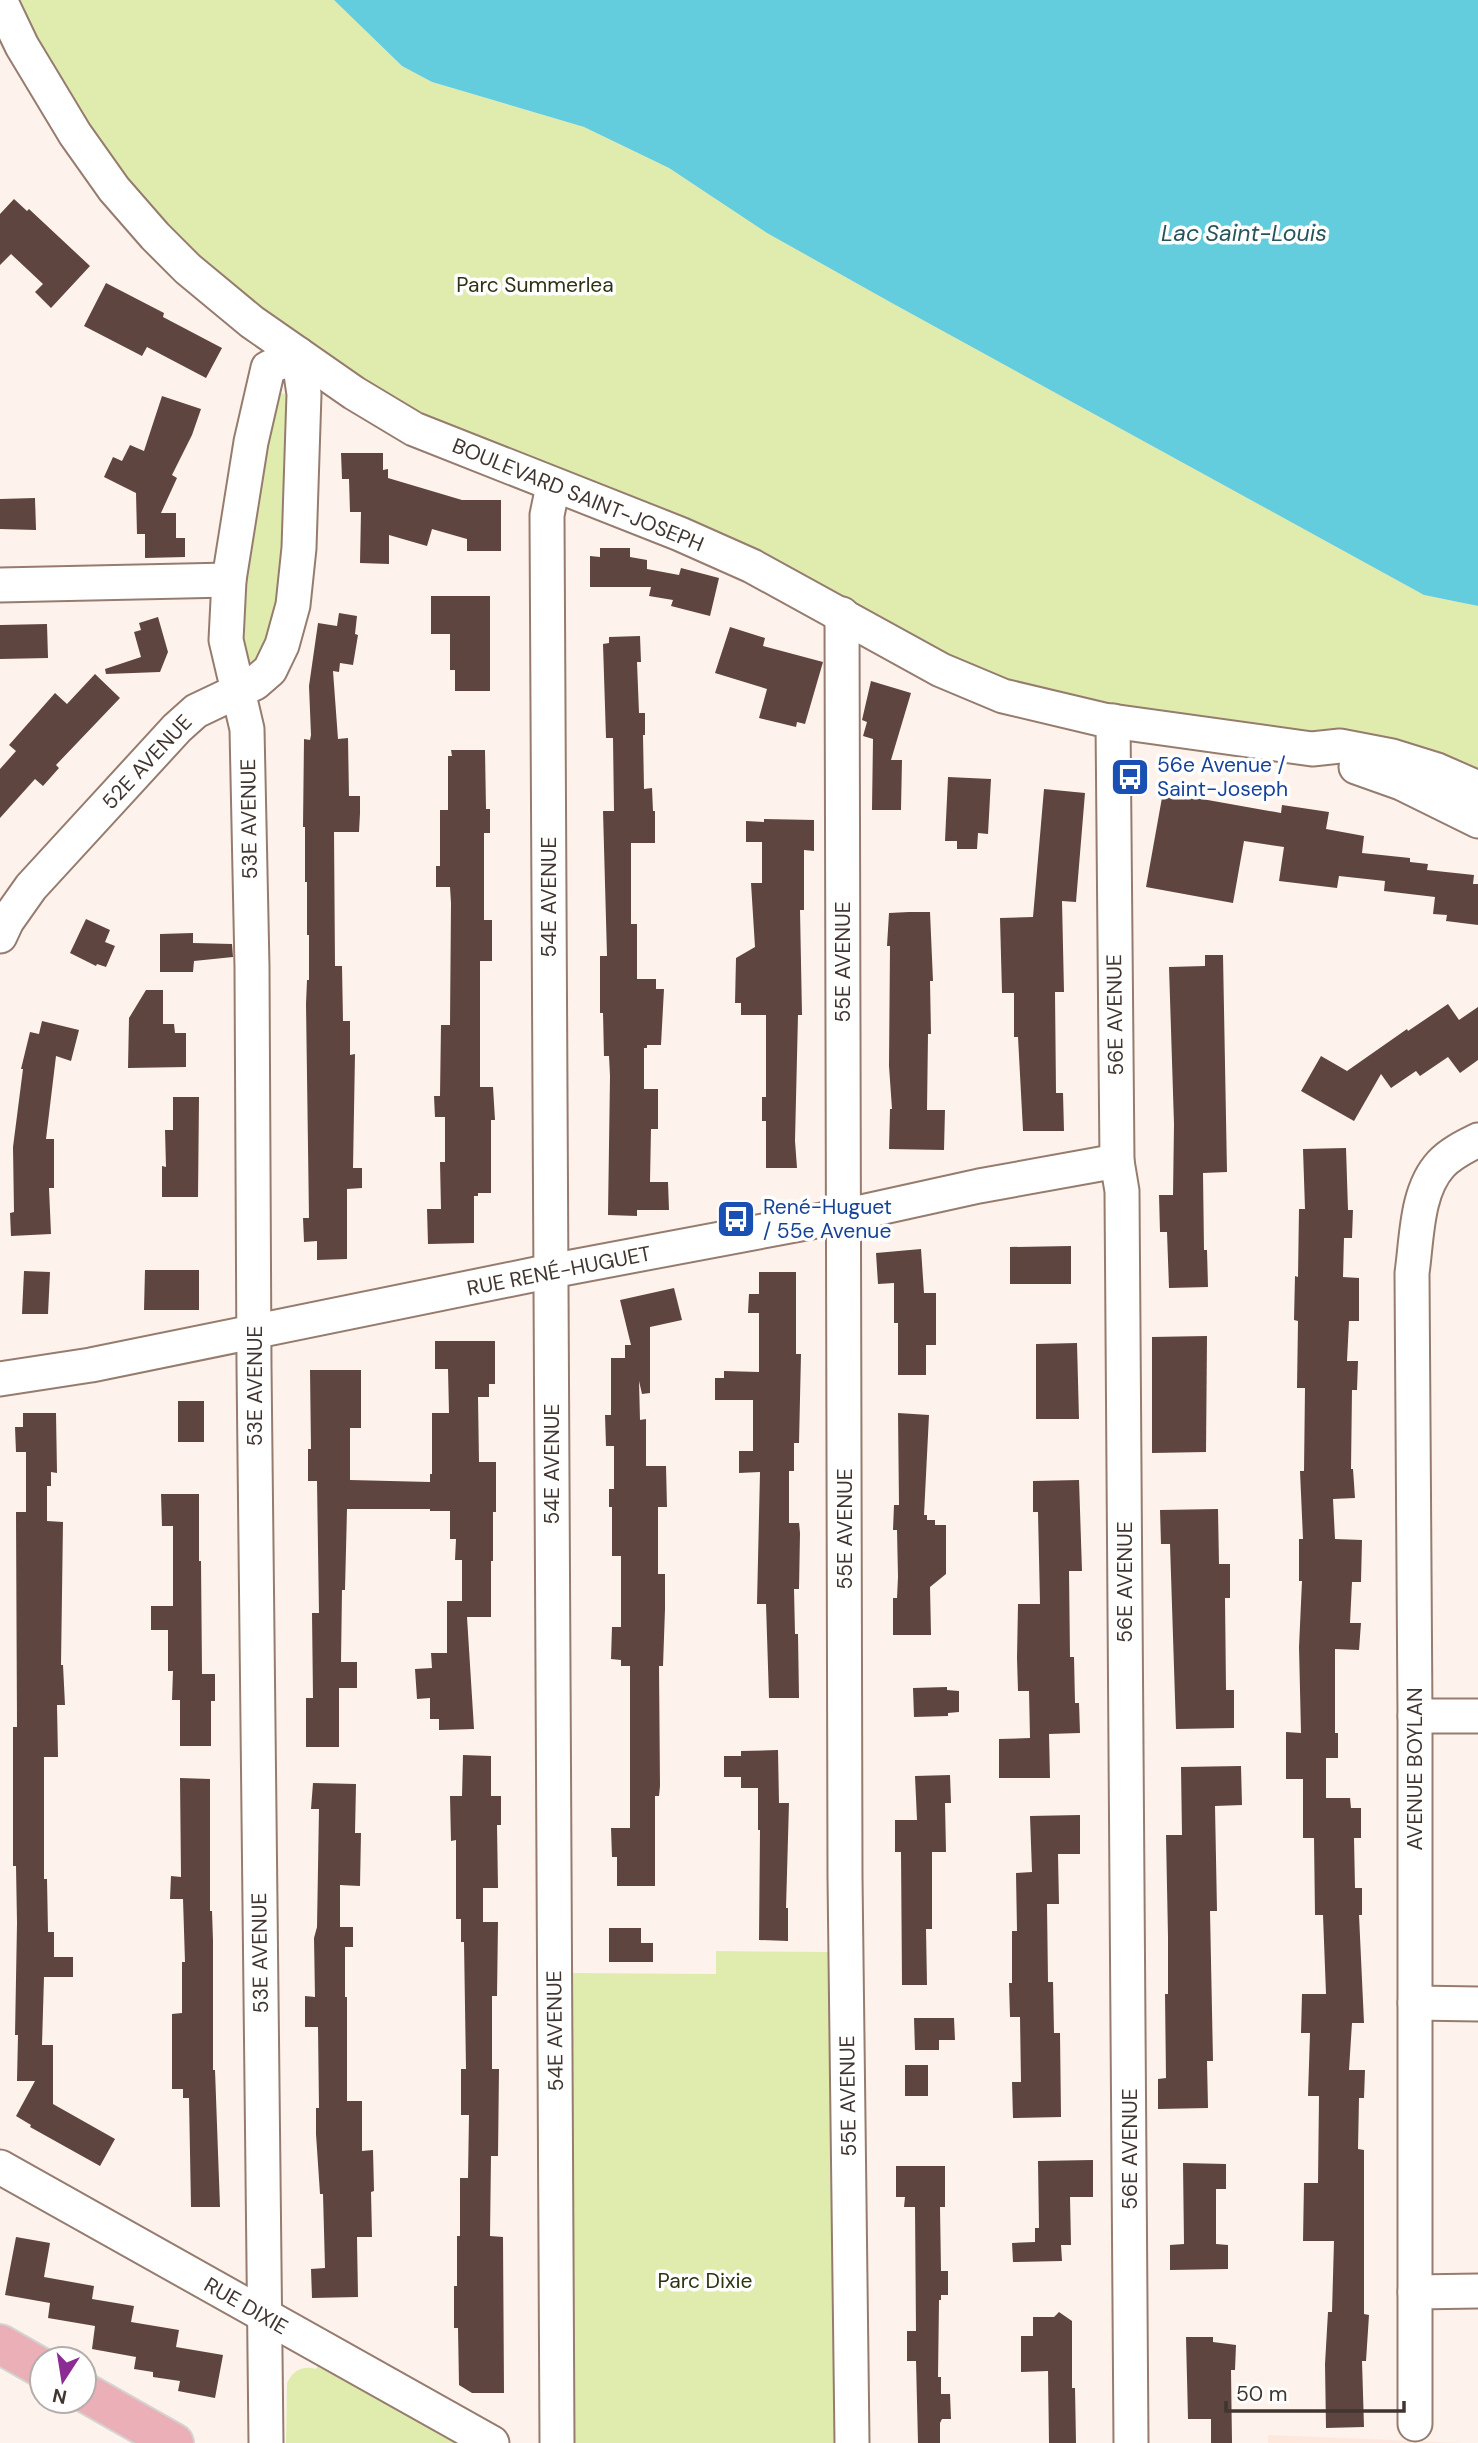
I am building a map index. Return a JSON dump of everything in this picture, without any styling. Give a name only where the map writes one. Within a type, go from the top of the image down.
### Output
[{"type":"main road","points":[[0,2344],[28,2360]]},
{"type":"main road","points":[[98,2400],[174,2443]]},
{"type":"street","name":"BOULEVARD SAINT-JOSEPH","points":[[0,0],[43,83],[75,134],[114,189],[155,236],[188,270],[252,321],[354,393],[414,429],[680,534],[752,566],[971,684],[1038,705],[1112,721],[1311,749],[1340,746],[1392,756],[1437,770],[1478,788]]},
{"type":"street","points":[[298,355],[304,394],[299,548],[293,605],[282,645],[270,670],[255,683],[237,690],[226,640],[229,580],[262,387],[268,368],[298,355]]},
{"type":"street","name":"54E AVENUE","points":[[553,486],[547,514],[557,2443]]},
{"type":"street","points":[[0,585],[229,580]]},
{"type":"street","name":"55E AVENUE","points":[[842,614],[845,1877],[852,2443]]},
{"type":"street","name":"52E AVENUE","points":[[0,936],[6,921],[31,887],[177,728],[196,711],[237,690]]},
{"type":"street","name":"53E AVENUE","points":[[237,690],[247,729],[252,981],[266,2443]]},
{"type":"street","name":"56E AVENUE","points":[[1112,721],[1117,1161],[1122,1191],[1131,2443]]},
{"type":"street","name":"BOULEVARD SAINT-JOSEPH","points":[[1311,749],[1337,762],[1401,783],[1478,821]]},
{"type":"street","name":"AVENUE BOYLAN","points":[[1415,2424],[1412,1273],[1420,1214],[1429,1183],[1442,1163],[1478,1140]]},
{"type":"street","name":"RUE RENÉ-HUGUET","points":[[0,1379],[92,1365],[551,1271],[1117,1161]]},
{"type":"street","points":[[1415,1716],[1478,1716]]},
{"type":"street","points":[[1415,2003],[1478,2004]]},
{"type":"street","name":"RUE DIXIE","points":[[0,2167],[492,2443]]},
{"type":"street","points":[[1415,2292],[1478,2291]]},
{"type":"shaded area","points":[[1268,2435],[1463,2443],[1268,2443]]},
{"type":"green space","name":"Parc Summerlea","points":[[16,0],[334,0],[402,66],[432,82],[584,127],[669,168],[767,233],[1424,595],[1478,606],[1478,776],[1266,728],[1071,698],[1000,680],[949,658],[757,551],[437,420],[410,406],[334,360],[285,326],[213,270],[168,229],[128,185],[92,134],[58,80]]},
{"type":"green space","points":[[273,393],[292,394],[295,522],[273,643],[249,669],[241,656],[240,583]]},
{"type":"green space","name":"Parc Dixie","points":[[716,1951],[832,1952],[831,2148],[839,2148],[840,2443],[573,2443],[569,1973],[716,1974]]},
{"type":"green space","points":[[319,2365],[457,2443],[286,2443],[287,2383],[299,2370],[316,2369]]},
{"type":"water","name":"Lac Saint-Louis","points":[[334,0],[1478,0],[1478,606],[1424,595],[767,233],[669,168],[584,127],[432,82],[402,66]]},
{"type":"building","points":[[14,199],[27,211],[29,209],[90,266],[51,308],[35,292],[43,284],[11,254],[0,265],[0,214]]},
{"type":"building","points":[[106,283],[164,313],[163,317],[222,348],[206,378],[147,347],[142,356],[84,326]]},
{"type":"building","points":[[162,396],[201,409],[192,435],[172,475],[177,478],[161,513],[176,513],[176,538],[185,538],[185,557],[145,558],[145,534],[137,534],[136,493],[104,477],[113,457],[122,461],[130,445],[144,451]]},
{"type":"building","points":[[341,453],[383,453],[383,470],[388,469],[388,478],[462,500],[501,500],[501,551],[467,551],[467,539],[432,529],[427,546],[389,535],[389,564],[360,563],[361,512],[350,512],[349,479],[342,479]]},
{"type":"building","points":[[35,498],[36,530],[0,529],[0,499]]},
{"type":"building","points":[[600,548],[630,548],[630,557],[647,560],[647,569],[679,575],[681,568],[719,578],[710,616],[671,606],[673,600],[649,596],[651,587],[590,587],[590,556],[600,557]]},
{"type":"building","points":[[431,596],[490,596],[490,691],[455,691],[455,670],[450,670],[450,634],[431,634]]},
{"type":"building","points":[[339,613],[357,616],[355,634],[358,635],[353,665],[340,663],[339,672],[333,671],[338,739],[348,738],[349,796],[360,796],[360,813],[359,832],[334,832],[335,966],[342,966],[343,1021],[350,1021],[350,1055],[355,1054],[353,1168],[362,1168],[362,1188],[347,1189],[347,1259],[317,1260],[317,1241],[304,1242],[303,1218],[309,1218],[306,1004],[309,935],[303,827],[304,739],[310,740],[311,735],[309,686],[318,623],[337,626]]},
{"type":"building","points":[[158,617],[168,652],[160,672],[106,674],[105,669],[141,657],[134,632],[141,630],[139,623]]},
{"type":"building","points":[[47,624],[48,658],[0,659],[0,625]]},
{"type":"building","points":[[730,627],[765,638],[763,646],[823,662],[805,724],[797,722],[796,727],[759,718],[767,689],[715,673]]},
{"type":"building","points":[[640,636],[641,662],[637,662],[639,713],[645,713],[644,789],[652,788],[655,843],[631,843],[631,924],[637,924],[637,979],[656,979],[656,989],[664,989],[661,1045],[647,1045],[647,1048],[644,1048],[644,1089],[658,1089],[658,1129],[651,1129],[650,1182],[668,1182],[669,1210],[637,1210],[637,1216],[608,1215],[610,1076],[609,1056],[604,1056],[603,1013],[600,1013],[600,956],[607,956],[603,811],[614,811],[613,738],[606,738],[603,644],[609,643],[609,637]]},
{"type":"building","points":[[95,674],[120,698],[56,765],[59,768],[43,786],[35,779],[0,818],[0,769],[16,751],[9,745],[55,693],[67,704]]},
{"type":"building","points":[[871,681],[911,693],[891,760],[902,760],[901,810],[872,810],[873,739],[863,736],[867,722],[862,720]]},
{"type":"building","points":[[451,750],[485,750],[486,809],[490,809],[490,833],[484,833],[484,920],[492,920],[492,961],[480,961],[480,1087],[493,1087],[495,1120],[491,1120],[491,1193],[478,1193],[478,1196],[474,1196],[474,1243],[428,1244],[427,1209],[441,1209],[440,1162],[445,1162],[445,1117],[435,1117],[434,1096],[440,1096],[441,1025],[450,1025],[451,903],[450,887],[436,887],[436,866],[440,866],[440,810],[448,810],[448,756],[452,756]]},
{"type":"building","points":[[948,777],[991,779],[988,834],[978,833],[977,849],[957,849],[957,841],[945,841]]},
{"type":"building","points":[[1044,789],[1085,793],[1076,902],[1062,901],[1064,992],[1055,992],[1056,1093],[1063,1093],[1064,1131],[1023,1131],[1018,1037],[1014,1037],[1014,993],[1002,993],[1000,918],[1033,917]]},
{"type":"building","points":[[1163,792],[1281,813],[1282,805],[1329,812],[1326,829],[1364,836],[1362,853],[1410,858],[1410,862],[1428,864],[1427,870],[1474,875],[1473,884],[1478,884],[1478,925],[1446,921],[1447,915],[1433,914],[1435,897],[1384,891],[1385,881],[1339,876],[1337,888],[1279,881],[1284,847],[1244,841],[1233,903],[1146,887]]},
{"type":"building","points":[[764,819],[814,820],[814,851],[804,850],[804,910],[800,910],[802,1015],[798,1015],[795,1141],[797,1168],[766,1168],[766,1121],[762,1121],[762,1097],[766,1097],[766,1015],[741,1015],[741,1003],[735,1003],[736,958],[755,947],[751,883],[762,883],[762,842],[746,842],[746,821],[764,822]]},
{"type":"building","points":[[930,912],[933,981],[930,981],[931,1034],[928,1034],[927,1110],[945,1110],[944,1150],[889,1149],[892,1109],[889,1066],[890,946],[887,946],[889,913]]},
{"type":"building","points":[[86,919],[110,930],[105,942],[115,946],[106,967],[96,966],[70,953]]},
{"type":"building","points":[[193,933],[193,943],[232,944],[233,957],[194,961],[193,972],[160,972],[160,934]]},
{"type":"building","points":[[1205,955],[1223,955],[1227,1172],[1203,1173],[1204,1250],[1207,1250],[1208,1287],[1169,1288],[1167,1232],[1160,1232],[1159,1195],[1173,1195],[1174,1124],[1169,967],[1205,966]]},
{"type":"building","points":[[146,990],[163,990],[163,1024],[174,1024],[175,1033],[186,1033],[186,1067],[128,1068],[129,1018]]},
{"type":"building","points":[[1448,1004],[1459,1020],[1478,1007],[1478,1060],[1460,1073],[1448,1057],[1420,1076],[1416,1071],[1391,1088],[1381,1074],[1354,1121],[1301,1091],[1321,1056],[1347,1071]]},
{"type":"building","points":[[42,1021],[79,1030],[71,1061],[56,1056],[46,1139],[54,1139],[54,1188],[49,1188],[51,1234],[11,1236],[10,1213],[14,1212],[13,1147],[21,1069],[30,1032],[39,1034]]},
{"type":"building","points":[[173,1097],[199,1097],[198,1197],[162,1197],[162,1166],[166,1167],[165,1130],[173,1130]]},
{"type":"building","points":[[1346,1148],[1348,1210],[1353,1210],[1352,1238],[1344,1238],[1343,1277],[1359,1278],[1359,1321],[1349,1321],[1347,1361],[1358,1361],[1357,1390],[1352,1390],[1351,1469],[1355,1498],[1333,1499],[1335,1539],[1362,1540],[1361,1582],[1352,1582],[1350,1623],[1361,1623],[1359,1650],[1335,1649],[1335,1733],[1338,1733],[1338,1758],[1326,1758],[1326,1798],[1350,1798],[1351,1808],[1361,1808],[1361,1838],[1354,1838],[1355,1888],[1362,1888],[1362,1915],[1359,1915],[1364,2023],[1352,2023],[1349,2070],[1365,2070],[1364,2098],[1359,2098],[1358,2149],[1364,2150],[1364,2314],[1369,2315],[1366,2361],[1362,2361],[1364,2427],[1326,2428],[1325,2364],[1328,2312],[1332,2312],[1334,2241],[1303,2241],[1304,2183],[1318,2183],[1319,2096],[1308,2096],[1310,2033],[1301,2033],[1302,1994],[1326,1994],[1323,1915],[1315,1915],[1314,1838],[1303,1838],[1303,1779],[1286,1779],[1286,1732],[1301,1733],[1299,1647],[1302,1581],[1299,1581],[1299,1539],[1303,1539],[1300,1471],[1304,1471],[1305,1388],[1297,1388],[1298,1321],[1294,1320],[1299,1209],[1305,1209],[1303,1149]]},
{"type":"building","points":[[1071,1246],[1071,1284],[1010,1284],[1010,1247]]},
{"type":"building","points":[[921,1249],[924,1293],[936,1293],[936,1345],[926,1345],[926,1375],[898,1375],[898,1323],[894,1323],[894,1283],[878,1284],[876,1253]]},
{"type":"building","points":[[145,1270],[199,1270],[199,1310],[144,1310]]},
{"type":"building","points":[[24,1271],[50,1272],[48,1314],[22,1314]]},
{"type":"building","points":[[759,1272],[796,1272],[796,1354],[801,1354],[799,1443],[794,1443],[794,1471],[789,1471],[789,1523],[799,1523],[800,1533],[799,1589],[794,1589],[799,1698],[769,1698],[766,1604],[757,1604],[760,1472],[739,1473],[739,1451],[753,1451],[753,1400],[715,1400],[715,1378],[724,1378],[724,1371],[759,1372],[759,1313],[748,1313],[749,1294],[759,1294]]},
{"type":"building","points":[[674,1288],[682,1320],[650,1327],[650,1393],[642,1394],[639,1381],[640,1420],[646,1419],[646,1466],[666,1466],[667,1507],[658,1507],[658,1574],[665,1574],[665,1609],[663,1666],[659,1666],[660,1786],[659,1796],[655,1796],[655,1886],[617,1886],[617,1857],[612,1857],[611,1828],[630,1828],[630,1666],[621,1666],[621,1660],[611,1659],[612,1627],[621,1627],[621,1556],[612,1556],[612,1507],[609,1507],[609,1489],[614,1489],[614,1446],[606,1446],[605,1415],[611,1415],[611,1358],[625,1358],[625,1345],[631,1345],[620,1300]]},
{"type":"building","points":[[1207,1336],[1206,1452],[1152,1453],[1152,1337]]},
{"type":"building","points":[[435,1341],[495,1341],[495,1384],[489,1384],[489,1397],[478,1397],[479,1462],[496,1462],[496,1512],[493,1512],[491,1617],[467,1617],[474,1729],[439,1730],[439,1719],[430,1719],[430,1698],[417,1699],[415,1669],[432,1668],[431,1653],[447,1653],[447,1601],[462,1601],[462,1560],[455,1560],[456,1539],[450,1539],[450,1511],[347,1509],[341,1662],[357,1662],[357,1688],[339,1688],[339,1747],[306,1747],[306,1698],[313,1698],[312,1613],[319,1613],[317,1481],[308,1481],[308,1449],[311,1449],[310,1370],[361,1370],[361,1428],[350,1428],[350,1480],[430,1482],[432,1413],[449,1413],[448,1369],[435,1369]]},
{"type":"building","points":[[1077,1343],[1079,1419],[1036,1419],[1036,1344]]},
{"type":"building","points":[[178,1401],[204,1401],[204,1442],[178,1442]]},
{"type":"building","points":[[23,1413],[56,1413],[57,1473],[51,1472],[51,1486],[47,1486],[47,1521],[63,1522],[61,1665],[65,1705],[57,1705],[58,1757],[44,1757],[44,1879],[47,1879],[48,1932],[54,1932],[54,1957],[73,1957],[73,1977],[44,1977],[42,2045],[53,2045],[53,2104],[115,2139],[100,2166],[30,2127],[31,2125],[16,2116],[35,2081],[17,2081],[18,2035],[15,2035],[17,1923],[16,1866],[13,1866],[13,1727],[17,1727],[16,1512],[26,1512],[26,1452],[16,1452],[15,1427],[23,1427]]},
{"type":"building","points":[[898,1413],[929,1415],[924,1515],[927,1515],[927,1520],[935,1520],[935,1525],[946,1525],[946,1574],[930,1587],[931,1635],[893,1635],[893,1598],[897,1598],[898,1577],[897,1530],[893,1530],[894,1505],[899,1505]]},
{"type":"building","points":[[1079,1480],[1082,1571],[1069,1571],[1070,1657],[1074,1657],[1075,1703],[1079,1703],[1080,1733],[1049,1734],[1050,1778],[999,1778],[999,1739],[1030,1738],[1029,1691],[1018,1691],[1017,1658],[1018,1604],[1040,1604],[1038,1512],[1033,1512],[1033,1481]]},
{"type":"building","points":[[161,1494],[199,1494],[202,1674],[215,1674],[215,1701],[211,1701],[211,1746],[180,1746],[180,1700],[172,1700],[173,1671],[168,1671],[168,1630],[151,1630],[151,1606],[173,1606],[173,1526],[162,1526]]},
{"type":"building","points":[[1218,1509],[1219,1564],[1230,1564],[1230,1598],[1225,1598],[1226,1690],[1234,1690],[1234,1728],[1176,1729],[1170,1544],[1161,1544],[1160,1510]]},
{"type":"building","points":[[947,1687],[947,1690],[959,1691],[959,1712],[948,1713],[948,1716],[914,1717],[913,1688]]},
{"type":"building","points":[[778,1750],[779,1803],[789,1803],[786,1908],[788,1941],[759,1940],[758,1788],[741,1788],[741,1777],[724,1777],[724,1756],[741,1756],[741,1751]]},
{"type":"building","points":[[463,1755],[491,1756],[491,1796],[501,1796],[501,1825],[497,1825],[498,1888],[483,1888],[483,1922],[498,1922],[497,1996],[492,1996],[492,2069],[499,2069],[498,2156],[491,2156],[490,2236],[503,2237],[504,2393],[472,2393],[459,2385],[458,2328],[454,2328],[457,2236],[460,2236],[460,2178],[468,2178],[469,2115],[461,2115],[461,2069],[466,2069],[464,1942],[461,1942],[461,1919],[456,1919],[456,1840],[451,1841],[450,1796],[462,1796]]},
{"type":"building","points":[[1241,1766],[1242,1805],[1215,1806],[1217,1911],[1210,1911],[1213,2061],[1207,2061],[1208,2108],[1158,2109],[1158,2079],[1166,2078],[1166,1835],[1182,1835],[1181,1767]]},
{"type":"building","points":[[950,1775],[951,1803],[945,1803],[946,1852],[932,1852],[932,1929],[926,1929],[927,1985],[902,1985],[901,1852],[895,1852],[895,1820],[917,1820],[915,1776]]},
{"type":"building","points":[[180,1778],[210,1779],[213,2070],[220,2207],[191,2207],[189,2098],[183,2098],[183,2089],[172,2089],[172,2014],[182,2013],[182,1962],[185,1962],[183,1899],[170,1899],[171,1876],[181,1877]]},
{"type":"building","points":[[313,1783],[356,1784],[355,1833],[361,1833],[360,1886],[340,1885],[340,1927],[353,1927],[353,1947],[345,1947],[347,2101],[362,2101],[362,2151],[373,2150],[372,2237],[357,2237],[358,2297],[312,2298],[311,2269],[325,2268],[323,2194],[320,2194],[316,2134],[316,2108],[319,2108],[318,2027],[305,2027],[305,1996],[315,1997],[314,1938],[317,1927],[319,1809],[311,1809]]},
{"type":"building","points":[[1080,1815],[1080,1854],[1058,1854],[1059,1904],[1047,1904],[1048,1982],[1053,1982],[1054,2033],[1060,2033],[1061,2117],[1013,2118],[1012,2082],[1021,2082],[1020,2017],[1010,2017],[1009,1983],[1012,1983],[1012,1931],[1017,1931],[1016,1873],[1032,1872],[1030,1816]]},
{"type":"building","points":[[609,1928],[641,1928],[641,1943],[653,1943],[653,1962],[609,1962]]},
{"type":"building","points":[[914,2018],[954,2018],[955,2040],[939,2040],[939,2050],[915,2050]]},
{"type":"building","points":[[905,2065],[928,2065],[928,2096],[905,2096]]},
{"type":"building","points":[[1093,2160],[1093,2197],[1070,2197],[1071,2245],[1061,2245],[1062,2261],[1013,2262],[1012,2243],[1035,2242],[1035,2228],[1039,2228],[1038,2161]]},
{"type":"building","points":[[1183,2163],[1226,2164],[1226,2189],[1216,2189],[1216,2244],[1228,2245],[1228,2269],[1170,2270],[1170,2245],[1184,2244]]},
{"type":"building","points":[[896,2166],[945,2166],[945,2207],[940,2207],[941,2271],[948,2271],[948,2295],[941,2295],[939,2300],[938,2377],[941,2377],[941,2394],[950,2394],[951,2419],[942,2419],[940,2423],[940,2443],[918,2443],[916,2361],[907,2361],[907,2331],[916,2331],[915,2207],[904,2207],[905,2197],[896,2197]]},
{"type":"building","points":[[16,2237],[50,2243],[44,2277],[94,2286],[92,2299],[134,2306],[131,2322],[179,2330],[176,2347],[223,2355],[215,2398],[178,2391],[180,2381],[153,2377],[153,2372],[134,2369],[136,2357],[98,2350],[98,2345],[93,2345],[95,2326],[48,2318],[50,2303],[5,2295]]},
{"type":"building","points":[[1059,2312],[1072,2321],[1072,2388],[1075,2388],[1076,2443],[1049,2443],[1048,2371],[1021,2372],[1021,2336],[1033,2336],[1033,2317],[1054,2317]]},
{"type":"building","points":[[1186,2337],[1213,2337],[1213,2342],[1236,2345],[1235,2370],[1231,2370],[1232,2443],[1211,2443],[1211,2419],[1188,2419]]},
{"type":"place","name":"56e Avenue / Saint-Joseph","points":[[1130,777]]},
{"type":"place","name":"René-Huguet / 55e Avenue","points":[[736,1219]]}]
